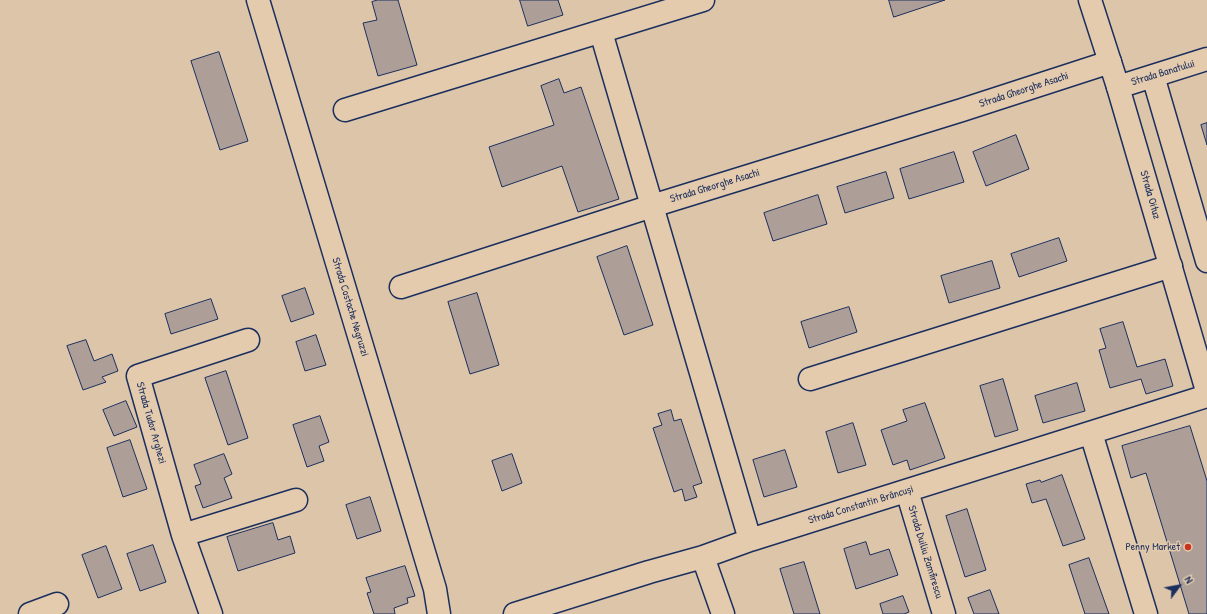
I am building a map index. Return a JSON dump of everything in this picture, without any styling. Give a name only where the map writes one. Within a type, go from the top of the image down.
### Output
[{"type":"street","name":"Strada Costache Negruzzi","points":[[258,0],[435,589],[439,614]]},
{"type":"street","points":[[345,110],[703,0]]},
{"type":"street","name":"Strada Oituz","points":[[1090,0],[1118,87],[1207,391]]},
{"type":"street","points":[[602,32],[750,540]]},
{"type":"street","name":"Strada Banatului","points":[[1118,87],[1207,59]]},
{"type":"street","name":"Strada Gheorghe Asachi","points":[[401,287],[652,206],[1110,62]]},
{"type":"street","points":[[1153,76],[1207,261]]},
{"type":"street","points":[[810,379],[1171,266]]},
{"type":"street","name":"Strada Tudor Arghezi","points":[[211,614],[183,535],[138,376],[248,340]]},
{"type":"street","name":"Strada Constantin Brâncuși","points":[[515,614],[649,572],[704,557],[750,540],[1207,396]]},
{"type":"street","points":[[1091,433],[1146,614]]},
{"type":"street","name":"Strada Duiliu Zamfirescu","points":[[907,491],[944,614]]},
{"type":"street","points":[[183,535],[296,500]]},
{"type":"street","points":[[704,557],[723,614]]},
{"type":"street","points":[[30,614],[57,604]]},
{"type":"building","points":[[378,0],[398,0],[417,65],[378,76],[363,23],[377,20],[372,2]]},
{"type":"building","points":[[520,0],[558,0],[563,15],[528,26]]},
{"type":"building","points":[[889,0],[945,0],[894,17]]},
{"type":"building","points":[[219,52],[248,141],[220,150],[191,61]]},
{"type":"building","points":[[559,79],[564,93],[581,87],[619,199],[578,212],[562,166],[502,187],[489,147],[554,125],[541,86]]},
{"type":"building","points":[[1207,123],[1207,145],[1201,125]]},
{"type":"building","points":[[1016,135],[1029,169],[986,186],[973,152]]},
{"type":"building","points":[[954,152],[964,182],[909,199],[900,169]]},
{"type":"building","points":[[886,172],[894,198],[845,213],[837,187]]},
{"type":"building","points":[[818,195],[827,224],[773,241],[764,213]]},
{"type":"building","points":[[1059,238],[1067,261],[1019,277],[1011,254]]},
{"type":"building","points":[[627,246],[653,325],[624,335],[597,257]]},
{"type":"building","points":[[992,261],[1000,288],[949,303],[941,276]]},
{"type":"building","points":[[305,288],[314,314],[291,322],[282,296]]},
{"type":"building","points":[[477,293],[499,365],[470,374],[448,302]]},
{"type":"building","points":[[211,299],[218,319],[171,334],[165,314]]},
{"type":"building","points":[[849,307],[857,332],[809,348],[801,322]]},
{"type":"building","points":[[1123,322],[1137,367],[1165,359],[1173,386],[1146,394],[1141,379],[1110,388],[1099,350],[1106,348],[1100,329]]},
{"type":"building","points":[[316,335],[326,365],[305,371],[296,342]]},
{"type":"building","points":[[86,340],[94,361],[112,354],[118,371],[102,377],[106,382],[83,390],[67,346]]},
{"type":"building","points":[[226,371],[248,438],[228,445],[205,378]]},
{"type":"building","points":[[1003,379],[1018,430],[995,437],[980,386]]},
{"type":"building","points":[[1077,383],[1085,411],[1043,423],[1035,396]]},
{"type":"building","points":[[126,401],[137,427],[114,436],[103,410]]},
{"type":"building","points":[[925,403],[945,458],[910,470],[907,460],[893,465],[881,430],[907,421],[903,410]]},
{"type":"building","points":[[671,410],[674,421],[681,419],[702,483],[693,486],[697,497],[685,501],[682,489],[674,492],[653,428],[662,425],[658,414]]},
{"type":"building","points":[[320,416],[329,442],[319,446],[324,461],[307,467],[293,425]]},
{"type":"building","points":[[853,423],[866,465],[838,473],[826,432]]},
{"type":"building","name":"Penny Market","points":[[1190,426],[1207,481],[1207,614],[1189,614],[1146,473],[1131,478],[1122,446]]},
{"type":"building","points":[[130,440],[147,489],[123,497],[107,448]]},
{"type":"building","points":[[785,450],[797,487],[764,497],[753,460]]},
{"type":"building","points":[[224,454],[232,474],[224,478],[232,498],[203,508],[195,486],[201,484],[194,465]]},
{"type":"building","points":[[512,454],[522,483],[502,491],[492,461]]},
{"type":"building","points":[[1062,475],[1085,539],[1063,546],[1046,499],[1032,503],[1026,484],[1040,480],[1041,482]]},
{"type":"building","points":[[370,497],[381,531],[357,539],[346,505]]},
{"type":"building","points":[[967,509],[986,570],[965,577],[946,516]]},
{"type":"building","points":[[273,523],[278,540],[290,536],[295,553],[238,571],[227,537]]},
{"type":"building","points":[[866,542],[870,555],[889,549],[898,575],[856,589],[844,549]]},
{"type":"building","points":[[153,545],[166,582],[140,591],[127,554]]},
{"type":"building","points":[[106,546],[122,589],[98,598],[82,555]]},
{"type":"building","points":[[1089,558],[1109,614],[1085,614],[1069,565]]},
{"type":"building","points":[[804,562],[820,614],[794,614],[780,569]]},
{"type":"building","points":[[405,566],[415,596],[407,598],[408,603],[394,608],[395,614],[374,614],[367,593],[371,592],[366,578]]},
{"type":"building","points":[[990,590],[999,614],[974,614],[968,598]]},
{"type":"building","points":[[903,596],[909,612],[904,614],[883,614],[880,604]]},
{"type":"place","name":"Penny Market","points":[[1188,547]]}]
